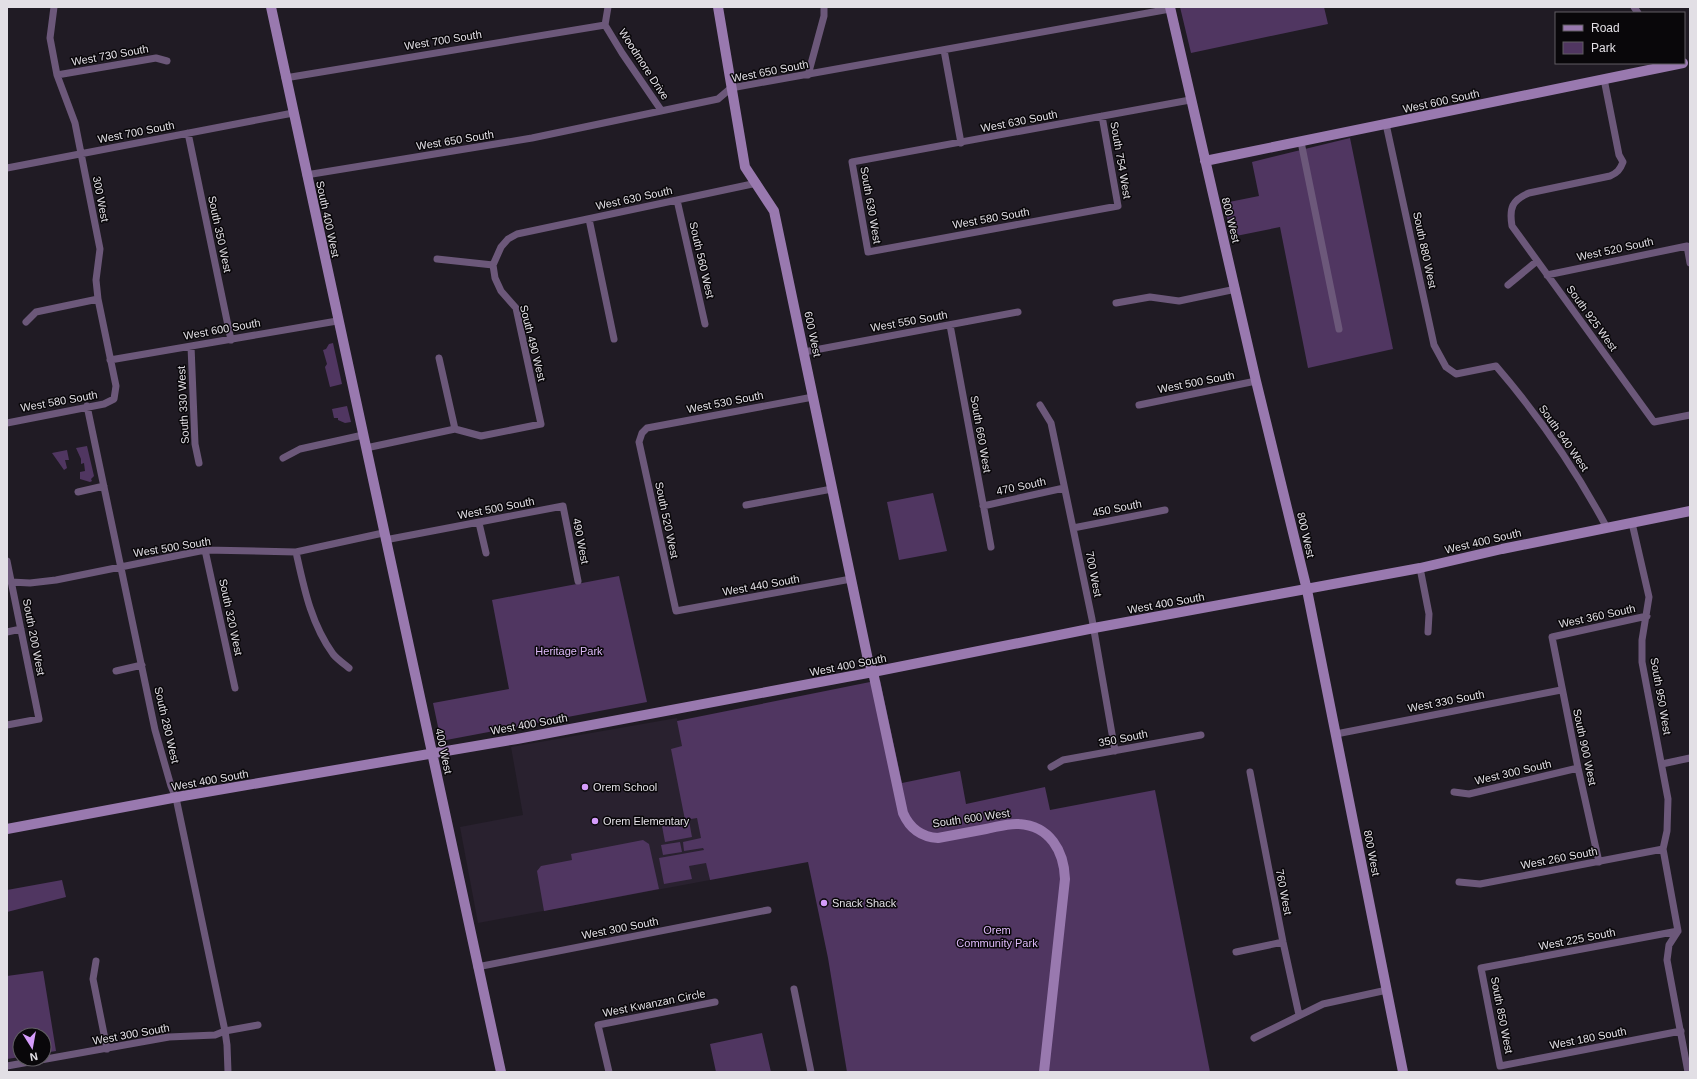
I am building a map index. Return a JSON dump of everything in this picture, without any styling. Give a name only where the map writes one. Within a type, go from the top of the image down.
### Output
[{"type":"street","name":"300 West","points":[[54,7],[50,38],[57,75],[75,123],[100,249],[96,280],[98,299],[116,386],[114,399]]},
{"type":"street","name":"South 400 West","points":[[271,7],[337,321],[363,435]]},
{"type":"street","name":"Woodmore Drive","points":[[608,7],[605,25],[622,53],[661,110]]},
{"type":"street","name":"600 West","points":[[718,7],[745,167],[757,183],[774,211],[868,660],[873,672]]},
{"type":"street","points":[[808,75],[824,16],[824,7]]},
{"type":"street","name":"West 650 South","points":[[306,175],[532,138],[718,99],[731,88],[1170,8]]},
{"type":"street","name":"800 West","points":[[1170,8],[1190,100],[1236,288],[1256,381],[1307,590],[1403,1072]]},
{"type":"street","name":"West 700 South","points":[[285,78],[605,25]]},
{"type":"street","points":[[944,50],[961,143]]},
{"type":"street","name":"West 730 South","points":[[57,75],[156,58],[167,61]]},
{"type":"street","name":"West 600 South","points":[[1205,161],[1674,64]]},
{"type":"street","name":"South 925 West","points":[[1604,79],[1619,155],[1622,162],[1620,169],[1616,174],[1610,176],[1529,193],[1518,198],[1511,210],[1512,226],[1654,422],[1690,415]]},
{"type":"street","name":"West 630 South","points":[[852,162],[1190,100]]},
{"type":"street","name":"West 700 South","points":[[7,168],[293,113]]},
{"type":"street","name":"South 754 West","points":[[1102,116],[1118,206]]},
{"type":"street","name":"South 880 West","points":[[1386,124],[1434,345],[1446,367],[1456,374],[1496,366]]},
{"type":"street","name":"South 350 West","points":[[188,133],[231,340]]},
{"type":"street","points":[[1301,142],[1339,329]]},
{"type":"street","name":"South 630 West","points":[[852,162],[868,252]]},
{"type":"street","name":"West 630 South","points":[[493,265],[501,247],[508,239],[517,234],[757,183]]},
{"type":"street","name":"South 560 West","points":[[677,200],[705,324]]},
{"type":"street","name":"West 580 South","points":[[868,252],[1118,206]]},
{"type":"street","points":[[588,219],[614,339]]},
{"type":"street","name":"West 520 South","points":[[1547,274],[1687,246],[1690,263]]},
{"type":"street","points":[[437,259],[493,265]]},
{"type":"street","points":[[1508,285],[1537,261]]},
{"type":"street","name":"South 490 West","points":[[456,429],[481,436],[541,424],[516,308],[501,291],[495,278],[493,265]]},
{"type":"street","points":[[1116,303],[1150,297],[1179,301],[1236,288]]},
{"type":"street","points":[[26,322],[36,312],[98,299]]},
{"type":"street","name":"West 550 South","points":[[804,352],[1018,312]]},
{"type":"street","name":"West 600 South","points":[[110,360],[337,321]]},
{"type":"street","name":"South 660 West","points":[[950,325],[982,506],[991,547]]},
{"type":"street","name":"South 330 West","points":[[191,346],[195,444],[199,463]]},
{"type":"street","points":[[366,448],[456,429],[439,358]]},
{"type":"street","name":"South 940 West","points":[[1496,366],[1517,391],[1558,446],[1588,491],[1607,528]]},
{"type":"street","name":"West 500 South","points":[[1139,405],[1256,381]]},
{"type":"street","name":"West 530 South","points":[[642,433],[647,428],[813,397]]},
{"type":"street","name":"West 580 South","points":[[7,423],[87,406],[104,404],[114,399]]},
{"type":"street","name":"700 West","points":[[1040,405],[1051,423],[1064,488],[1074,528],[1094,628],[1115,751]]},
{"type":"street","name":"South 280 West","points":[[87,406],[155,730],[171,786],[176,798],[225,1031],[228,1072]]},
{"type":"street","name":"South 520 West","points":[[642,433],[639,442],[676,612]]},
{"type":"street","points":[[283,458],[300,449],[363,435]]},
{"type":"street","name":"400 West","points":[[363,435],[384,536],[433,753],[477,967],[501,1072]]},
{"type":"street","points":[[78,492],[104,486]]},
{"type":"street","name":"470 South","points":[[982,506],[1064,488]]},
{"type":"street","points":[[746,505],[832,489]]},
{"type":"street","name":"West 500 South","points":[[11,582],[30,583],[56,580],[205,550],[296,552],[384,536],[479,523],[563,506]]},
{"type":"street","name":"490 West","points":[[563,506],[578,581]]},
{"type":"street","name":"450 South","points":[[1074,528],[1165,510]]},
{"type":"street","name":"West 400 South","points":[[7,829],[433,753],[873,672],[1094,628],[1307,590],[1420,568],[1502,549],[1690,511]]},
{"type":"street","points":[[479,523],[486,552]]},
{"type":"street","name":"South 950 West","points":[[1632,523],[1649,597],[1642,640],[1642,662],[1668,799],[1667,831],[1663,850]]},
{"type":"street","name":"South 320 West","points":[[205,550],[235,688]]},
{"type":"street","points":[[296,552],[305,595],[313,618],[333,654],[349,668]]},
{"type":"street","name":"South 200 West","points":[[7,561],[39,718],[7,725]]},
{"type":"street","points":[[1420,568],[1429,614],[1428,632]]},
{"type":"street","name":"West 440 South","points":[[676,612],[851,579]]},
{"type":"street","name":"West 360 South","points":[[1552,637],[1647,616]]},
{"type":"street","points":[[7,632],[21,629]]},
{"type":"street","name":"South 900 West","points":[[1552,637],[1578,768],[1599,862]]},
{"type":"street","points":[[116,671],[142,665]]},
{"type":"street","name":"South 600 West","points":[[873,672],[903,813],[912,827],[921,834],[938,838],[1009,824],[1019,824],[1040,830],[1054,842],[1061,853],[1065,879],[1044,1072]]},
{"type":"street","name":"West 330 South","points":[[1336,734],[1562,690]]},
{"type":"street","name":"350 South","points":[[1051,767],[1063,760],[1200,735]]},
{"type":"street","points":[[1662,764],[1690,758]]},
{"type":"street","name":"West 300 South","points":[[1454,792],[1469,794],[1578,768]]},
{"type":"street","name":"760 West","points":[[1250,772],[1282,942],[1299,1016]]},
{"type":"street","points":[[1663,850],[1678,931],[1669,945],[1667,960],[1688,1072]]},
{"type":"street","name":"West 260 South","points":[[1459,882],[1480,884],[1663,850]]},
{"type":"street","name":"West 300 South","points":[[477,967],[768,910]]},
{"type":"street","name":"West 225 South","points":[[1481,968],[1678,931]]},
{"type":"street","points":[[1236,952],[1282,942]]},
{"type":"street","points":[[96,961],[93,979],[106,1049]]},
{"type":"street","name":"South 850 West","points":[[1481,968],[1500,1066]]},
{"type":"street","points":[[794,989],[810,1072]]},
{"type":"street","points":[[1254,1038],[1323,1004],[1387,990]]},
{"type":"street","name":"West Kwanzan Circle","points":[[609,1072],[598,1025],[715,1002]]},
{"type":"street","name":"West 300 South","points":[[7,1066],[169,1037],[215,1035],[225,1031],[258,1025]]},
{"type":"street","name":"West 180 South","points":[[1500,1066],[1681,1031]]},
{"type":"shaded area","name":"Orem Elementary","points":[[677,718],[710,880],[478,923],[460,827],[523,815],[511,747]]},
{"type":"green space","points":[[1180,7],[1324,7],[1328,24],[1191,53]]},
{"type":"green space","points":[[1350,138],[1393,349],[1308,368],[1280,227],[1231,237],[1224,203],[1259,196],[1252,162]]},
{"type":"green space","points":[[333,343],[342,384],[330,387],[325,367],[327,364],[323,350],[326,349],[329,344]]},
{"type":"green space","points":[[347,406],[351,422],[345,423],[338,420],[338,418],[334,418],[332,409]]},
{"type":"green space","points":[[87,446],[94,476],[90,482],[80,479],[80,472],[85,471],[84,463],[81,464],[81,459],[76,448]]},
{"type":"green space","points":[[67,450],[69,460],[65,460],[67,468],[64,470],[52,453]]},
{"type":"green space","points":[[933,493],[947,551],[899,560],[887,502]]},
{"type":"green space","name":"Heritage Park","points":[[619,576],[647,702],[441,741],[433,703],[509,689],[492,600]]},
{"type":"green space","name":"Orem Community Park","points":[[880,680],[902,783],[960,771],[966,804],[1045,787],[1050,810],[1155,790],[1210,1072],[847,1072],[828,958],[808,862],[710,880],[706,863],[689,866],[692,879],[664,884],[659,858],[704,850],[703,848],[684,851],[683,842],[701,838],[697,818],[685,820],[671,749],[682,746],[677,721]]},
{"type":"green space","points":[[689,821],[692,837],[665,842],[662,826]]},
{"type":"green space","points":[[643,840],[649,844],[659,889],[544,911],[537,871],[541,866],[572,860],[571,854]]},
{"type":"green space","points":[[680,842],[682,852],[663,855],[661,845]]},
{"type":"green space","points":[[62,880],[66,897],[7,912],[7,890]]},
{"type":"green space","points":[[43,971],[56,1051],[52,1052],[52,1027],[12,1027],[12,1058],[7,1059],[7,976]]},
{"type":"green space","points":[[762,1033],[771,1072],[716,1072],[710,1044]]},
{"type":"place","name":"Orem School","points":[[585,787]]},
{"type":"place","name":"Orem Elementary","points":[[595,821]]},
{"type":"place","name":"Snack Shack","points":[[824,903]]}]
